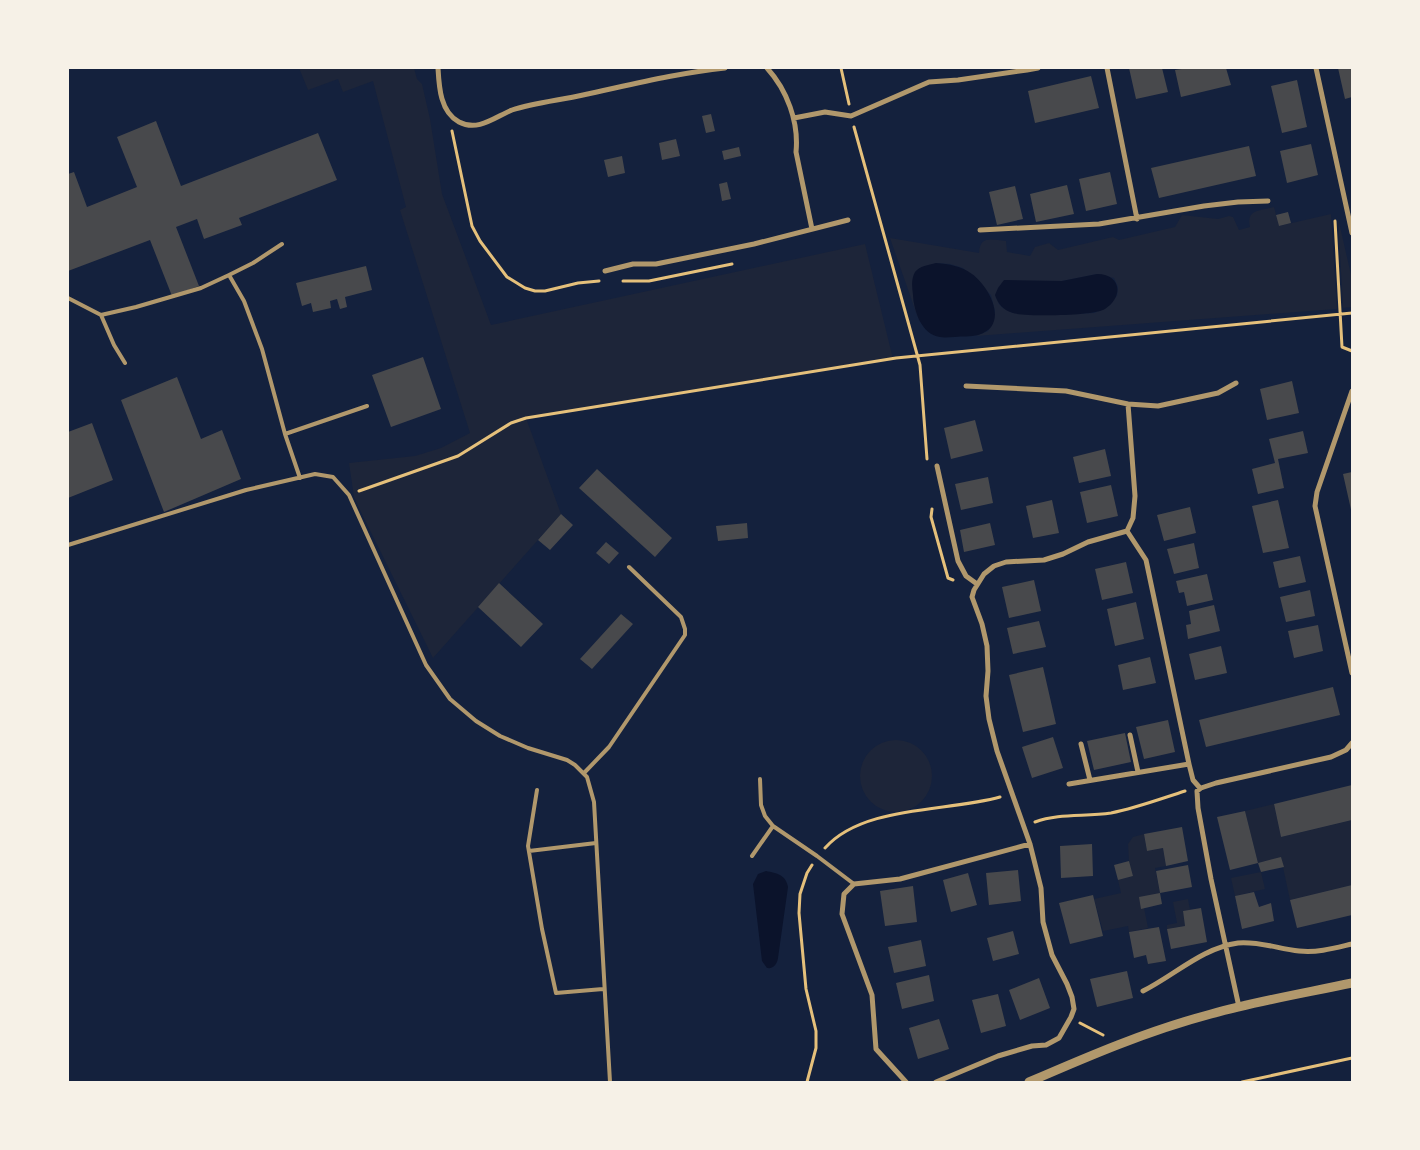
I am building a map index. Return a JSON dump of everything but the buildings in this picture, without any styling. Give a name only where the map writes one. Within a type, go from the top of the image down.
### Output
[{"type":"street","points":[[438,68],[439,91],[447,110],[458,122],[467,125],[481,125],[513,110],[693,71],[725,68]]},
{"type":"street","points":[[767,68],[784,93],[794,118],[797,143],[796,152],[812,228]]},
{"type":"street","points":[[794,118],[825,112],[851,116],[929,82],[958,80],[1038,68]]},
{"type":"street","points":[[1107,68],[1137,219]]},
{"type":"street","points":[[1316,68],[1352,233]]},
{"type":"street","points":[[980,230],[1081,226],[1137,219],[1204,206],[1268,201]]},
{"type":"street","points":[[605,271],[633,264],[659,263],[754,244],[848,220]]},
{"type":"street","points":[[966,386],[1066,390],[1128,404],[1158,406],[1218,393],[1236,383]]},
{"type":"street","points":[[1352,391],[1317,492],[1315,506],[1352,673]]},
{"type":"street","points":[[936,1082],[998,1056],[1032,1046],[1046,1045],[1059,1038],[1074,1009],[1072,996],[1052,955],[1043,922],[1040,888],[1030,844],[997,751],[989,719],[986,696],[987,646],[982,624],[972,597],[977,584],[984,574],[994,566],[1006,562],[1044,560],[1063,554],[1088,542],[1127,531],[1133,518],[1135,496],[1128,404]]},
{"type":"street","points":[[937,466],[958,561],[966,576],[977,584]]},
{"type":"street","points":[[1127,531],[1146,560],[1189,764],[1193,780],[1199,790],[1198,808],[1224,946],[1238,1007]]},
{"type":"street","points":[[1346,639],[1352,638]]},
{"type":"street","points":[[1130,735],[1138,772]]},
{"type":"street","points":[[1199,790],[1216,783],[1331,758],[1346,750],[1352,743]]},
{"type":"street","points":[[1081,744],[1090,780]]},
{"type":"street","points":[[1069,784],[1189,764]]},
{"type":"street","points":[[906,1082],[876,1049],[871,989],[842,914],[844,894],[854,884],[900,880],[1030,844]]},
{"type":"street","points":[[1143,991],[1164,980],[1201,955],[1224,946],[1249,943],[1310,952],[1352,944]]},
{"type":"street","points":[[1029,1082],[1119,1043],[1211,1014],[1352,983]]},
{"type":"lane","points":[[101,315],[201,288],[253,263],[282,244]]},
{"type":"lane","points":[[229,275],[244,301],[262,349],[285,434],[300,478]]},
{"type":"lane","points":[[68,298],[101,315],[114,345],[125,363]]},
{"type":"lane","points":[[285,434],[367,406]]},
{"type":"lane","points":[[68,545],[246,490],[315,474],[333,477],[349,495],[426,665],[450,699],[476,721],[500,736],[528,748],[566,760],[587,777],[592,795],[596,843],[610,1082]]},
{"type":"lane","points":[[584,773],[609,747],[685,635],[681,617],[629,567]]},
{"type":"lane","points":[[760,779],[761,805],[765,816],[773,826],[854,884]]},
{"type":"lane","points":[[537,790],[528,846],[542,929],[556,993],[604,989]]},
{"type":"lane","points":[[752,856],[773,826]]},
{"type":"lane","points":[[529,851],[596,843]]},
{"type":"path","points":[[840,68],[851,116],[918,356]]},
{"type":"path","points":[[454,118],[451,134],[472,226],[480,241],[507,277],[525,288],[535,291],[578,282],[606,281]]},
{"type":"path","points":[[1348,211],[1334,214],[1342,346],[1352,351]]},
{"type":"path","points":[[614,281],[649,281],[740,262]]},
{"type":"path","points":[[366,488],[458,456],[511,423],[526,418],[893,359],[1352,313]]},
{"type":"path","points":[[1031,824],[1061,816],[1111,813],[1188,790],[1199,790]]},
{"type":"path","points":[[1071,1018],[1119,1043]]},
{"type":"path","points":[[1242,1082],[1352,1058]]},
{"type":"shaded area","points":[[299,68],[414,68],[417,79],[422,84],[430,119],[442,194],[491,325],[865,244],[893,359],[526,418],[561,514],[433,658],[354,497],[349,463],[415,456],[441,448],[470,433],[400,210],[406,207],[373,81],[343,92],[338,79],[308,90]]},
{"type":"shaded area","points":[[1274,207],[1279,226],[1331,214],[1337,309],[976,336],[988,331],[992,325],[995,311],[991,295],[963,268],[950,264],[936,263],[913,300],[919,321],[890,238],[979,253],[984,241],[1006,241],[1007,252],[1030,256],[1035,247],[1049,243],[1058,250],[1113,237],[1119,240],[1175,227],[1182,215],[1218,219],[1229,216],[1233,217],[1239,230],[1250,227],[1250,217],[1255,212]],"holes":[[[1097,274],[1114,278],[1118,287],[1117,296],[1095,313],[1049,315],[1013,313],[998,303],[1023,281],[1062,281]]]},
{"type":"shaded area","points":[[1338,218],[1352,279],[1352,307],[1343,308]]},
{"type":"shaded area","points":[[936,263],[959,267],[979,280],[994,306],[993,324],[988,330],[975,336],[940,337],[933,335],[923,327],[915,308],[912,289],[913,277],[919,268]]},
{"type":"shaded area","points":[[1097,274],[1111,278],[1117,287],[1117,293],[1111,304],[1105,309],[1098,311],[1060,315],[1013,313],[999,304],[995,295],[1004,280],[1062,281]]},
{"type":"shaded area","points":[[889,740],[903,740],[922,750],[932,769],[932,783],[922,802],[903,812],[889,812],[870,802],[860,783],[860,769],[870,750]]},
{"type":"shaded area","points":[[1274,804],[1281,837],[1352,820],[1352,885],[1290,900],[1281,858],[1258,863],[1245,811]]},
{"type":"shaded area","points":[[1144,834],[1147,851],[1163,848],[1166,866],[1155,868],[1160,893],[1144,908],[1148,928],[1129,932],[1128,926],[1103,931],[1094,899],[1121,893],[1118,880],[1133,876],[1129,861],[1128,844],[1133,837]]},
{"type":"shaded area","points":[[766,871],[783,877],[788,887],[778,960],[772,968],[767,968],[762,961],[753,884],[758,874]]},
{"type":"shaded area","points":[[1261,872],[1265,889],[1235,896],[1231,878]]},
{"type":"shaded area","points":[[1188,899],[1190,910],[1183,911],[1185,926],[1167,929],[1167,925],[1177,923],[1173,902]]}]
